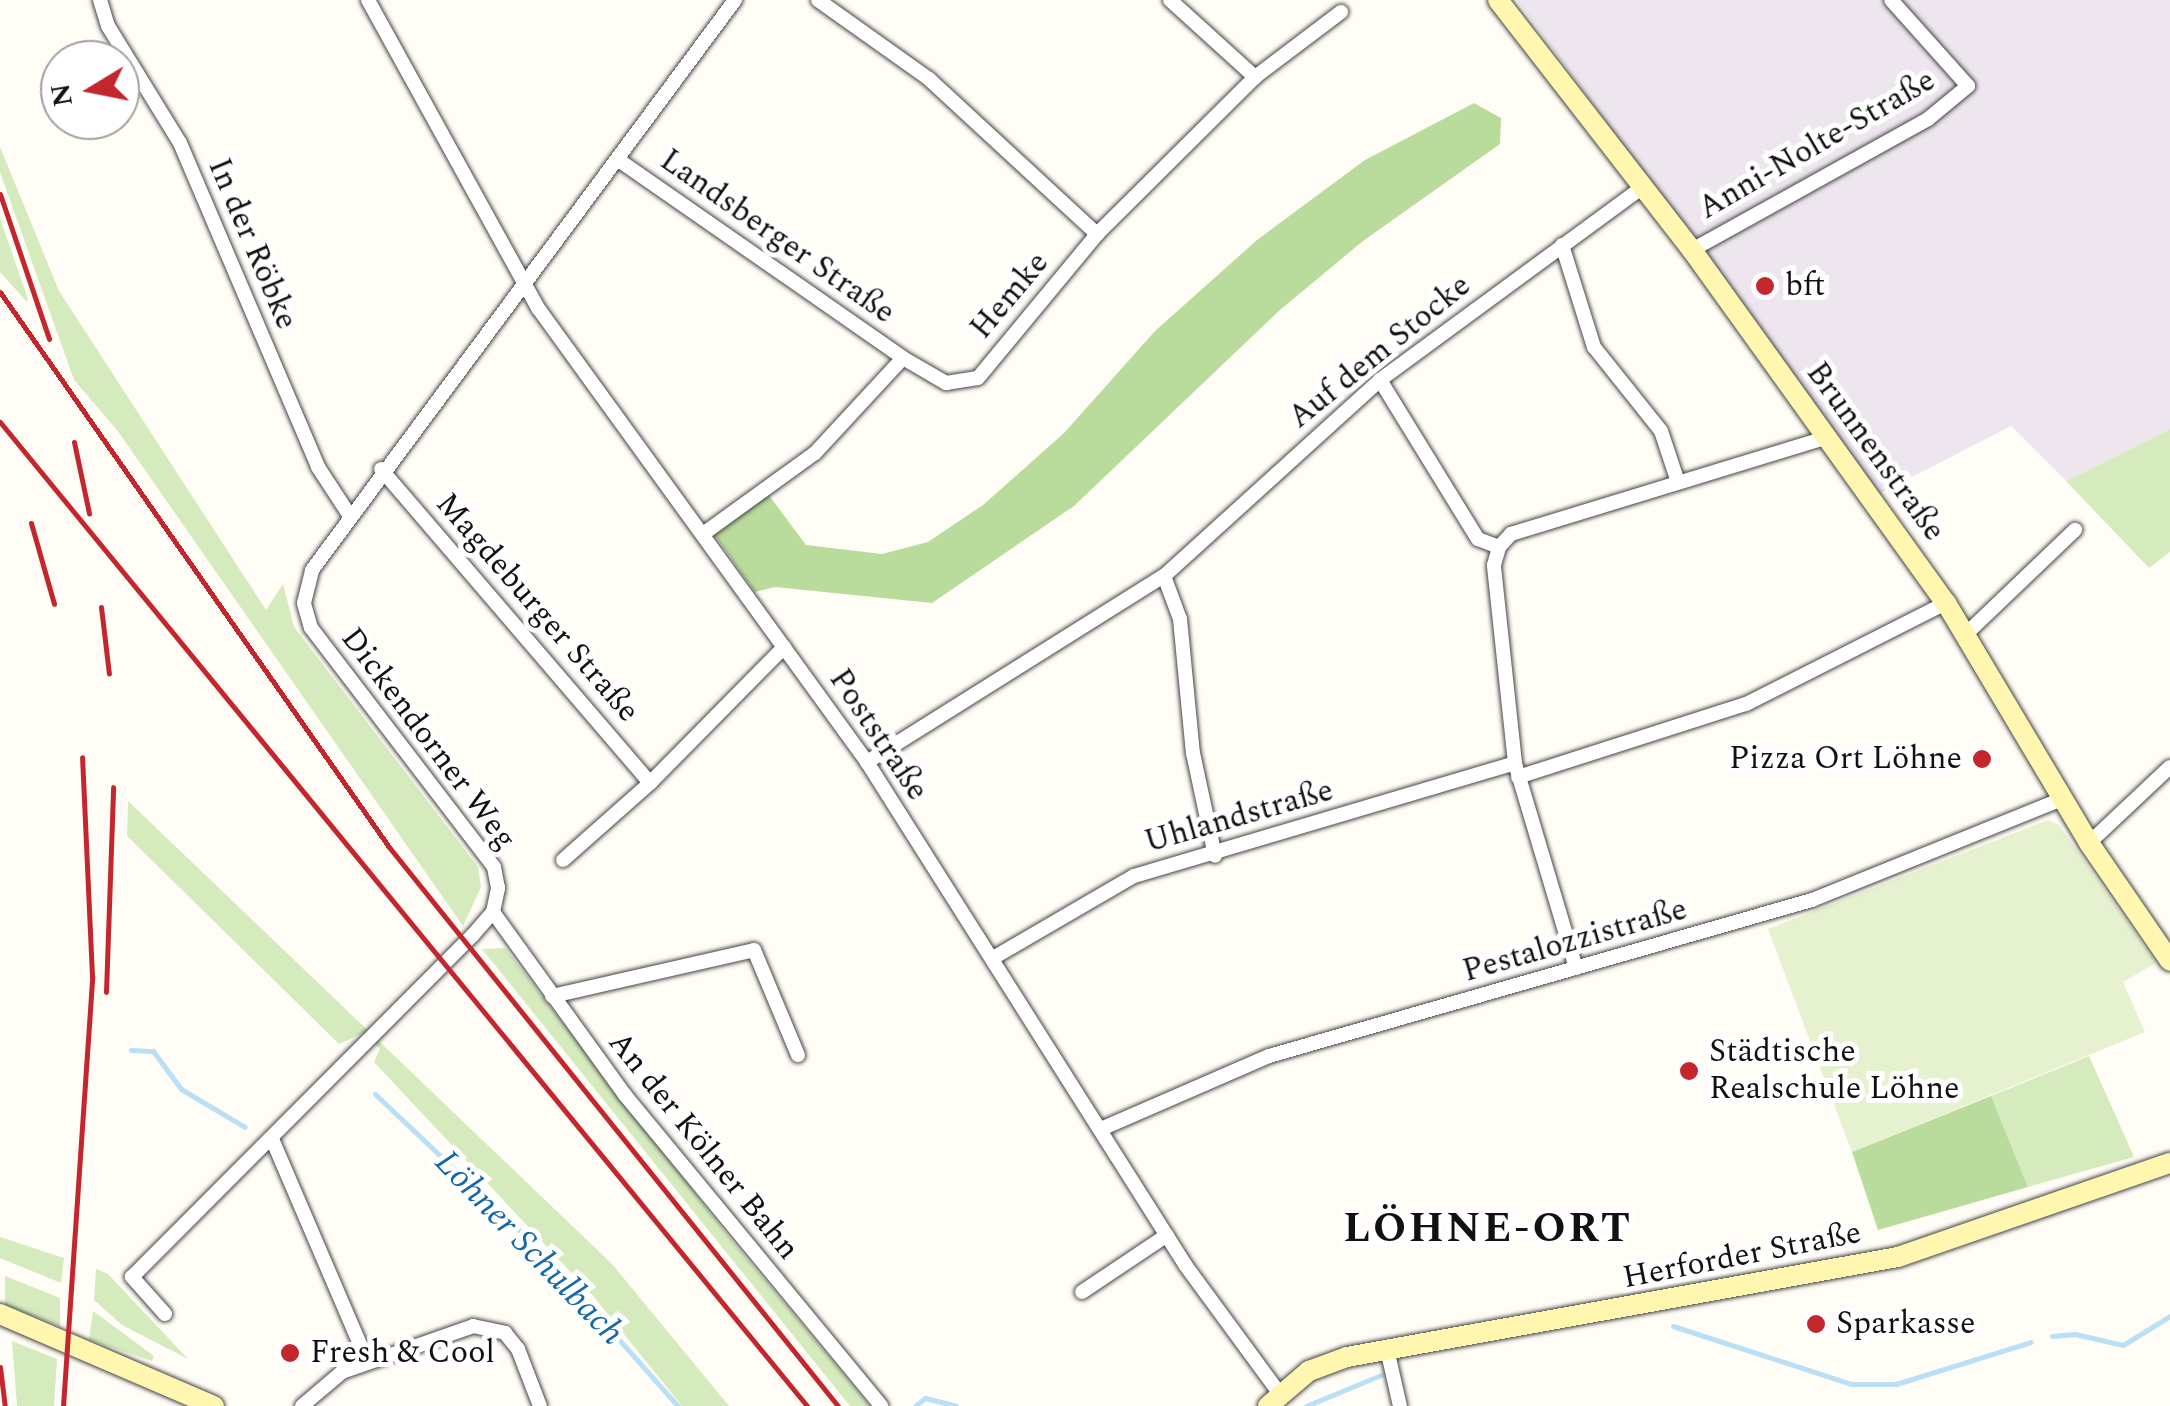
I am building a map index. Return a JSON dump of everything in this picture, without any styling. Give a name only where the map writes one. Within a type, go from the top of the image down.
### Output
[{"type":"street","name":"In der Röbke","points":[[100,0],[108,26],[180,143],[318,466],[348,514]]},
{"type":"street","name":"Poststraße","points":[[368,0],[524,280],[590,384],[866,762],[1274,1400]]},
{"type":"street","name":"Dickendorner Weg","points":[[493,912],[494,868],[310,628],[304,604],[312,570],[348,514],[524,280],[620,160],[735,0]]},
{"type":"street","points":[[818,0],[929,79],[1097,234]]},
{"type":"street","points":[[1170,0],[1255,77]]},
{"type":"street","name":"Brunnenstraße","points":[[1498,0],[1692,250],[1946,603],[2089,843],[2170,961]]},
{"type":"street","name":"Anni-Nolte-Straße","points":[[1692,250],[1928,119],[1968,86],[1891,0]]},
{"type":"street","name":"Hemke","points":[[903,358],[946,383],[978,378],[1097,234],[1255,77],[1340,12]]},
{"type":"street","name":"Landsberger Straße","points":[[620,160],[903,358]]},
{"type":"street","name":"Auf dem Stocke","points":[[866,762],[1164,576],[1380,380],[1643,187]]},
{"type":"street","points":[[1562,245],[1594,346],[1661,431],[1678,482]]},
{"type":"street","points":[[703,534],[815,453],[903,358]]},
{"type":"street","points":[[1380,380],[1478,539],[1498,547]]},
{"type":"street","points":[[1576,968],[1517,770],[1494,565],[1498,547],[1511,534],[1828,436]]},
{"type":"street","name":"Magdeburger Straße","points":[[381,470],[650,783]]},
{"type":"street","points":[[1966,634],[2074,530]]},
{"type":"street","points":[[1164,576],[1180,619],[1193,754],[1215,856]]},
{"type":"street","name":"Uhlandstraße","points":[[993,958],[1134,876],[1746,704],[1946,603]]},
{"type":"street","points":[[563,860],[650,783],[784,647]]},
{"type":"street","points":[[2089,843],[2170,767]]},
{"type":"street","name":"Pestalozzistraße","points":[[1101,1129],[1269,1056],[1812,900],[2062,798]]},
{"type":"street","points":[[166,1314],[132,1278],[493,912]]},
{"type":"street","name":"An der Kölner Bahn","points":[[493,912],[552,996],[732,1230],[881,1406]]},
{"type":"street","points":[[552,996],[754,950],[798,1054]]},
{"type":"street","points":[[272,1139],[367,1362]]},
{"type":"street","name":"Herforder Straße","points":[[1274,1400],[1309,1371],[1387,1349],[1898,1256],[2170,1163]]},
{"type":"street","points":[[1082,1292],[1167,1235]]},
{"type":"street","points":[[0,1314],[214,1406]]},
{"type":"street","points":[[302,1406],[342,1372],[457,1329],[489,1327],[518,1350],[540,1406]]},
{"type":"street","points":[[1387,1349],[1400,1406]]},
{"type":"shaded area","points":[[1517,0],[2170,0],[2170,429],[2066,481],[2011,426],[1879,494]]},
{"type":"green space","points":[[1474,103],[1501,118],[1500,144],[1363,241],[1280,310],[1074,506],[932,603],[775,587],[755,592],[713,533],[768,494],[806,545],[882,554],[928,542],[983,505],[1064,433],[1155,331],[1257,240],[1365,160]]},
{"type":"green space","points":[[0,147],[59,291],[266,610],[283,584],[294,627],[478,867],[481,887],[463,926],[117,430],[74,380],[0,172]]},
{"type":"green space","points":[[0,218],[28,299],[27,302],[0,272]]},
{"type":"green space","points":[[2170,429],[2170,552],[2149,568],[2066,481]]},
{"type":"green space","points":[[128,801],[612,1264],[729,1406],[682,1406],[594,1297],[374,1062],[380,1049],[363,1033],[339,1044],[127,836]]},
{"type":"green space","points":[[2048,820],[2059,825],[2156,963],[2123,982],[2145,1032],[1852,1152],[1768,929]]},
{"type":"green space","points":[[505,948],[729,1237],[870,1406],[850,1406],[482,949]]},
{"type":"green space","points":[[2089,1056],[2134,1157],[2028,1187],[1991,1096]]},
{"type":"green space","points":[[1991,1096],[2028,1187],[1878,1230],[1852,1152]]},
{"type":"green space","points":[[0,1237],[64,1258],[61,1283],[0,1258]]},
{"type":"green space","points":[[96,1269],[108,1274],[188,1359],[122,1325],[94,1300]]},
{"type":"green space","points":[[5,1276],[60,1298],[60,1326],[5,1305]]},
{"type":"green space","points":[[93,1311],[154,1356],[152,1361],[89,1340]]},
{"type":"green space","points":[[12,1341],[57,1359],[54,1406],[17,1406]]},
{"type":"waterway","name":"Löhner Schulbach","points":[[131,1050],[153,1051],[181,1089],[245,1127]]},
{"type":"waterway","name":"Löhner Schulbach","points":[[375,1094],[538,1248],[678,1406]]},
{"type":"waterway","name":"Löhner Schulbach","points":[[2052,1336],[2075,1334],[2123,1345],[2170,1316]]},
{"type":"waterway","points":[[1673,1326],[1851,1384],[1896,1384],[2031,1342]]},
{"type":"waterway","points":[[1306,1406],[1381,1375]]},
{"type":"waterway","name":"Löhner Schulbach","points":[[915,1406],[925,1398],[956,1406]]},
{"type":"railway","points":[[0,194],[49,339]]},
{"type":"railway","points":[[0,292],[389,847],[838,1406]]},
{"type":"railway","points":[[0,422],[807,1406]]},
{"type":"railway","points":[[74,442],[89,513]]},
{"type":"railway","points":[[31,523],[54,604]]},
{"type":"railway","points":[[101,607],[109,674]]},
{"type":"railway","points":[[63,1406],[92,976],[82,757]]},
{"type":"railway","points":[[106,992],[113,787]]},
{"type":"railway","points":[[0,1367],[5,1406]]},
{"type":"place","name":"bft","points":[[1765,286]]},
{"type":"place","name":"Pizza Ort Löhne","points":[[1982,759]]},
{"type":"place","name":"Städtische Realschule Löhne","points":[[1689,1071]]},
{"type":"place","name":"Sparkasse","points":[[1816,1324]]},
{"type":"place","name":"Fresh & Cool","points":[[290,1353]]},
{"type":"district","name":"LÖHNE-ORT","points":[[1488,1229]]}]
